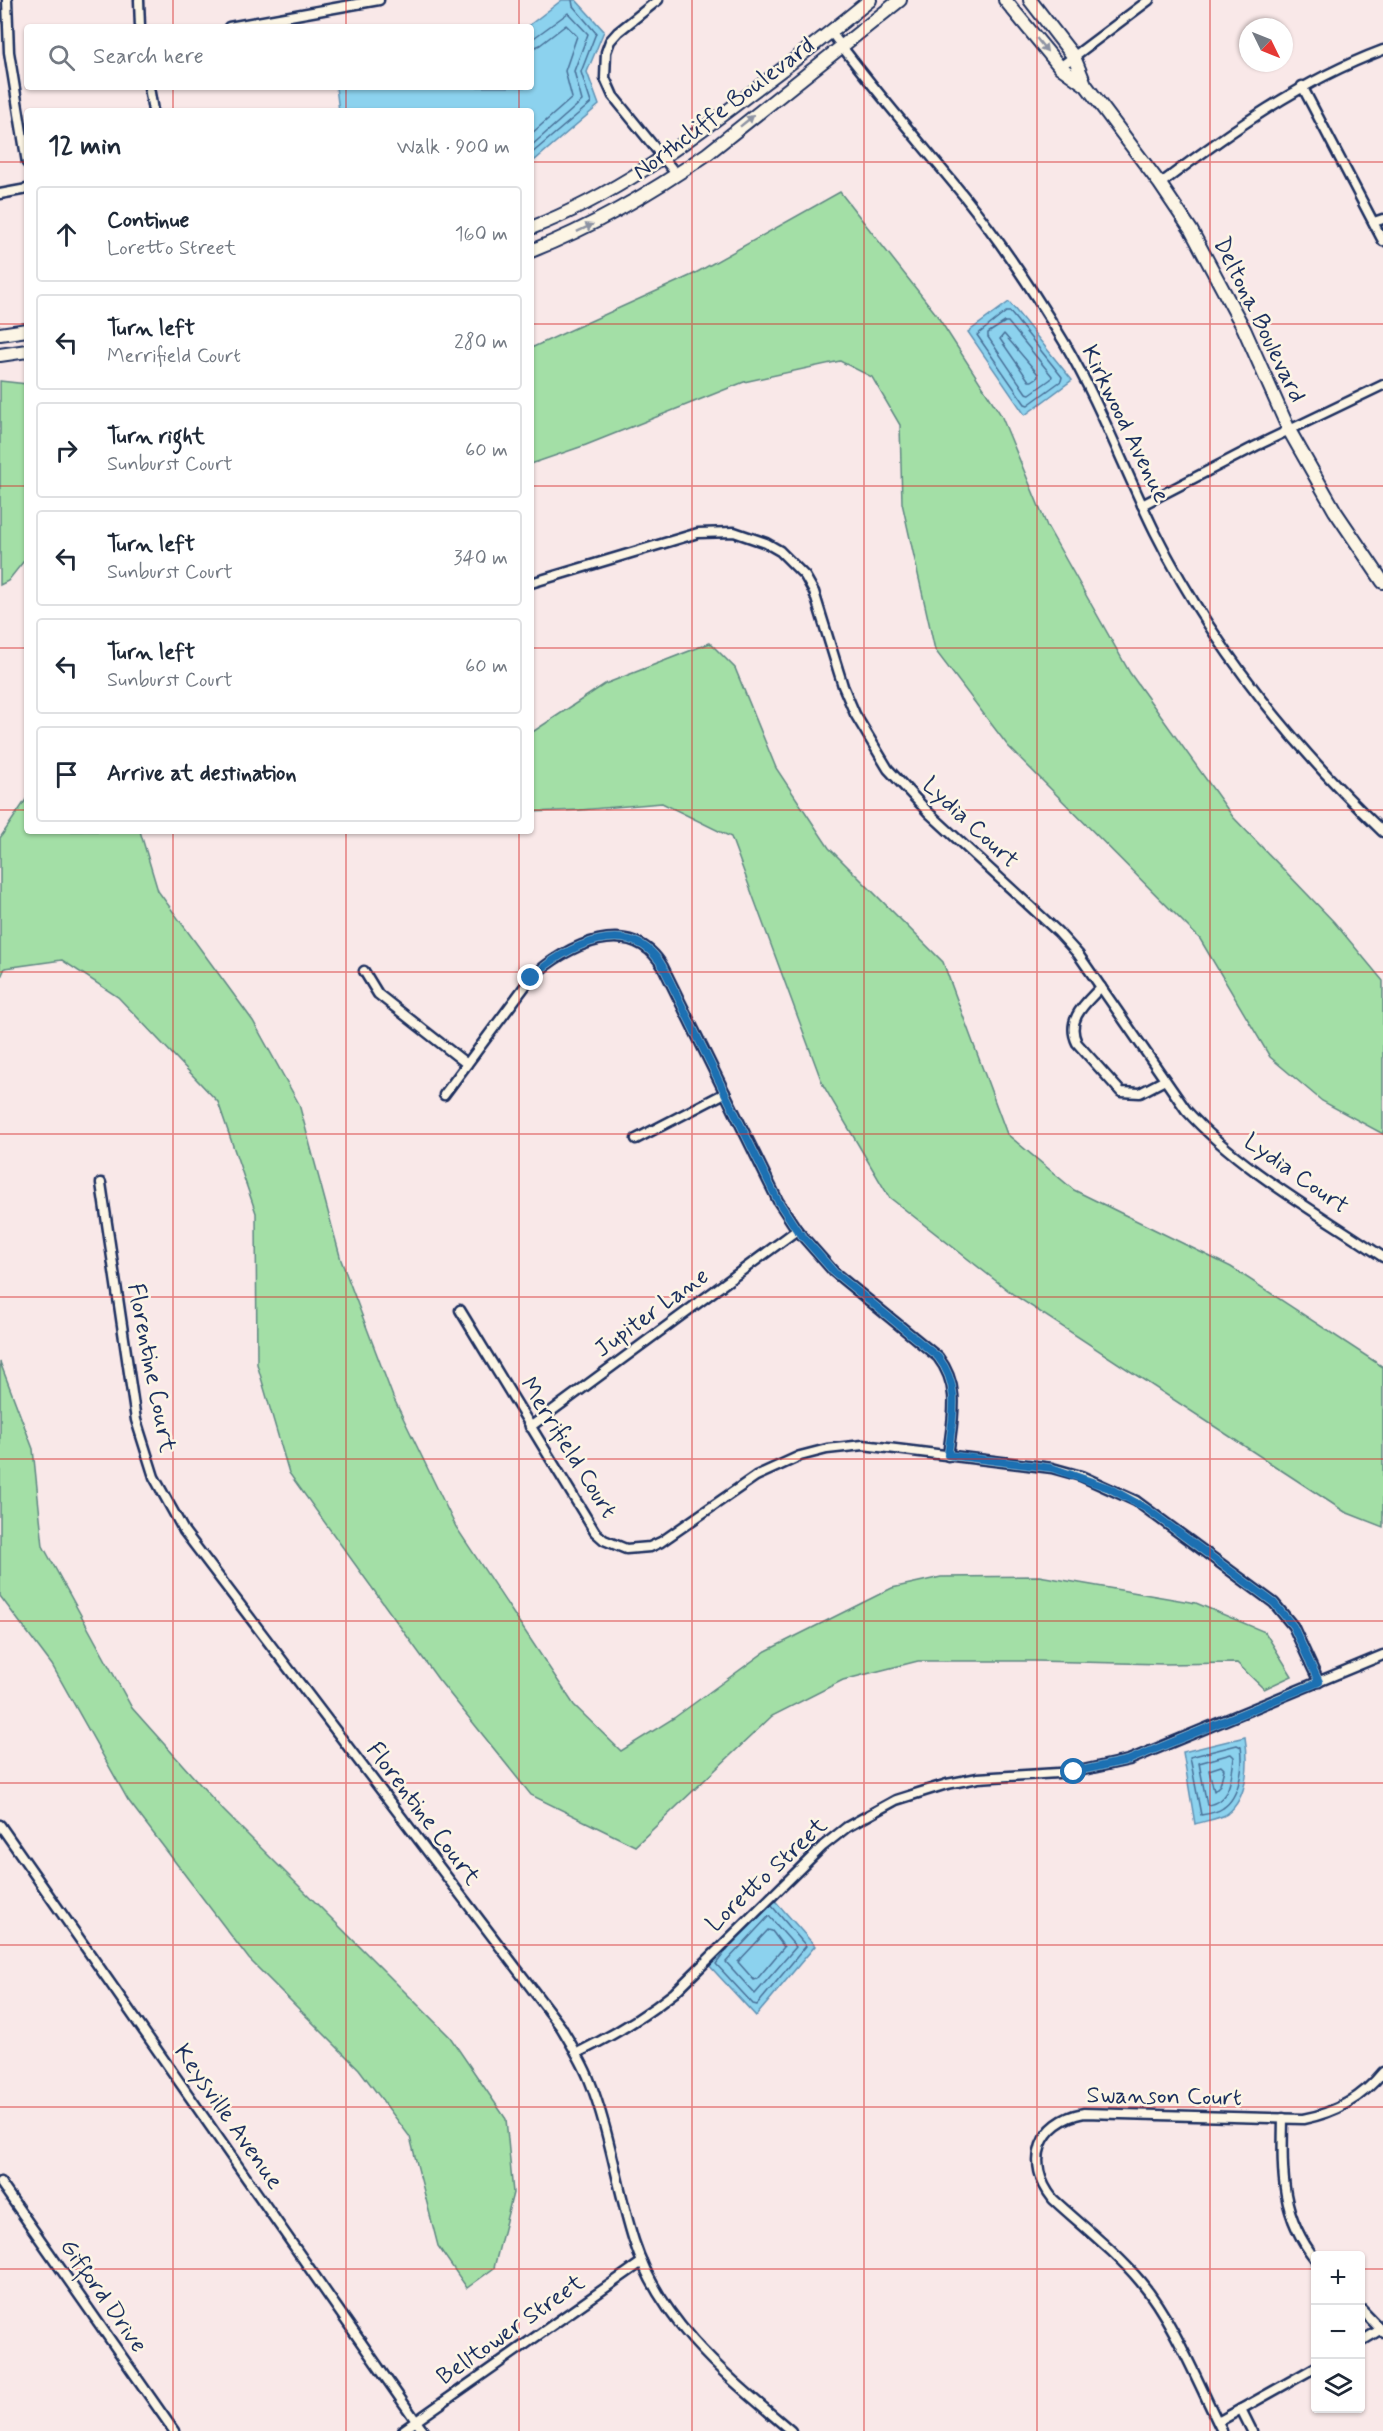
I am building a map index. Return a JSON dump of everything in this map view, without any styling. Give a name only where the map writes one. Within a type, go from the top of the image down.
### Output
[{"type":"main road","name":"Northcliffe Boulevard","points":[[534,227],[588,202],[665,157],[870,0]]},
{"type":"main road","name":"Northcliffe Boulevard","points":[[534,250],[598,222],[677,175],[707,154],[900,0]]},
{"type":"main road","name":"Deltona Boulevard","points":[[1005,0],[1060,67],[1085,84]]},
{"type":"main road","name":"Deltona Boulevard","points":[[1030,0],[1074,57],[1085,84],[1160,184],[1220,281],[1289,430],[1335,511],[1383,582]]},
{"type":"main road","points":[[0,334],[24,330]]},
{"type":"main road","points":[[0,355],[24,351]]},
{"type":"street","points":[[7,0],[11,64],[24,144]]},
{"type":"street","points":[[139,0],[140,24]]},
{"type":"street","points":[[246,24],[379,0]]},
{"type":"street","points":[[658,0],[618,32],[606,52],[603,66],[605,78],[613,96],[665,157],[677,175]]},
{"type":"street","points":[[1060,67],[1149,0]]},
{"type":"street","name":"Kirkwood Avenue","points":[[831,32],[965,198],[1035,295],[1095,399],[1142,505],[1185,584],[1251,683],[1324,772],[1383,832]]},
{"type":"street","points":[[1160,184],[1236,128],[1302,86],[1383,50]]},
{"type":"street","points":[[0,66],[11,64]]},
{"type":"street","points":[[1302,86],[1379,221],[1383,241]]},
{"type":"street","points":[[149,90],[152,108]]},
{"type":"street","points":[[0,194],[24,190]]},
{"type":"street","points":[[1142,505],[1383,385]]},
{"type":"street","name":"Lydia Court","points":[[534,582],[698,533],[734,532],[758,539],[780,551],[805,576],[814,592],[843,686],[870,742],[888,769],[929,813],[1058,932],[1078,954],[1186,1110],[1224,1148],[1383,1257]]},
{"type":"street","points":[[444,1095],[531,978],[544,966],[575,948],[612,937],[624,938],[642,945],[658,960],[778,1201],[797,1230],[834,1272],[946,1366],[955,1395],[948,1455]]},
{"type":"street","points":[[364,971],[378,994],[467,1064]]},
{"type":"street","points":[[1101,987],[1075,1018],[1073,1035],[1077,1043],[1121,1092],[1140,1094],[1165,1080]]},
{"type":"street","points":[[636,1139],[726,1093]]},
{"type":"street","name":"Florentine Court","points":[[101,1183],[136,1420],[154,1477],[168,1506],[561,2027],[576,2053],[599,2106],[634,2241],[642,2262],[671,2315],[711,2362],[791,2431]]},
{"type":"street","name":"Jupiter Lane","points":[[530,1426],[797,1230]]},
{"type":"street","name":"Merrifield Court","points":[[460,1310],[595,1532],[604,1540],[626,1549],[650,1547],[661,1542],[756,1476],[800,1456],[827,1449],[863,1445],[1052,1468],[1109,1488],[1142,1505],[1274,1603],[1293,1626],[1319,1682]]},
{"type":"street","name":"Loretto Street","points":[[576,2053],[626,2028],[660,2005],[823,1845],[870,1813],[896,1800],[947,1784],[978,1778],[1074,1772],[1129,1760],[1383,1655]]},
{"type":"street","name":"Keysville Avenue","points":[[0,1825],[423,2431]]},
{"type":"street","name":"Swanson Court","points":[[1222,2431],[1167,2321],[1142,2283],[1045,2189],[1038,2167],[1040,2147],[1052,2127],[1064,2119],[1084,2112],[1303,2119],[1336,2110],[1366,2091],[1383,2072]]},
{"type":"street","points":[[1283,2118],[1284,2193],[1299,2234],[1311,2252]]},
{"type":"street","name":"Gifford Drive","points":[[0,2182],[174,2431]]},
{"type":"street","name":"Belltower Street","points":[[402,2431],[642,2262]]},
{"type":"street","points":[[1365,2313],[1382,2330],[1365,2339]]},
{"type":"street","points":[[1218,2422],[1311,2370]]},
{"type":"street","points":[[1241,2409],[1252,2431]]},
{"type":"green space","points":[[840,192],[936,314],[1001,415],[1047,526],[1130,673],[1233,817],[1334,922],[1383,981],[1383,1134],[1322,1101],[1270,1057],[1200,939],[1008,746],[935,650],[902,503],[900,425],[872,377],[840,361],[744,382],[586,445],[534,463],[534,347],[692,275]]},
{"type":"green space","points":[[0,381],[24,384],[24,561],[8,581],[0,585]]},
{"type":"green space","points":[[710,643],[735,668],[776,768],[829,848],[943,962],[1007,1134],[1074,1190],[1231,1267],[1383,1367],[1383,1527],[1345,1512],[1014,1295],[889,1197],[823,1085],[731,837],[662,803],[534,812],[534,731],[605,684]]},
{"type":"green space","points":[[24,802],[24,834],[141,834],[158,891],[253,1021],[299,1104],[341,1260],[393,1397],[456,1527],[574,1705],[621,1751],[674,1718],[766,1651],[892,1588],[941,1577],[1039,1576],[1196,1603],[1265,1632],[1292,1676],[1264,1689],[1237,1663],[918,1661],[843,1680],[772,1716],[635,1846],[531,1795],[438,1679],[289,1473],[257,1364],[256,1213],[218,1102],[118,997],[62,960],[5,968],[0,979],[0,838]]},
{"type":"green space","points":[[0,1362],[33,1449],[43,1546],[132,1708],[223,1810],[450,2037],[506,2119],[513,2193],[494,2268],[467,2288],[438,2246],[410,2137],[359,2069],[249,1959],[128,1800],[52,1665],[0,1596]]},
{"type":"water","points":[[562,0],[576,0],[604,31],[587,72],[599,105],[535,160],[534,108],[339,108],[336,90],[534,90],[534,24],[531,24]]},
{"type":"water","points":[[1009,302],[1072,380],[1025,415],[968,332]]},
{"type":"water","points":[[1245,1737],[1247,1767],[1240,1798],[1227,1814],[1195,1824],[1183,1752]]},
{"type":"water","points":[[770,1895],[815,1946],[756,2016],[706,1962]]},
{"type":"route","points":[[531,978],[561,954],[612,937],[633,940],[652,952],[663,967],[778,1201],[797,1230],[834,1272],[946,1366],[955,1395],[948,1455],[1052,1468],[1081,1476],[1109,1488],[1136,1501],[1274,1603],[1285,1614],[1319,1682],[1129,1760],[1074,1772]]}]
